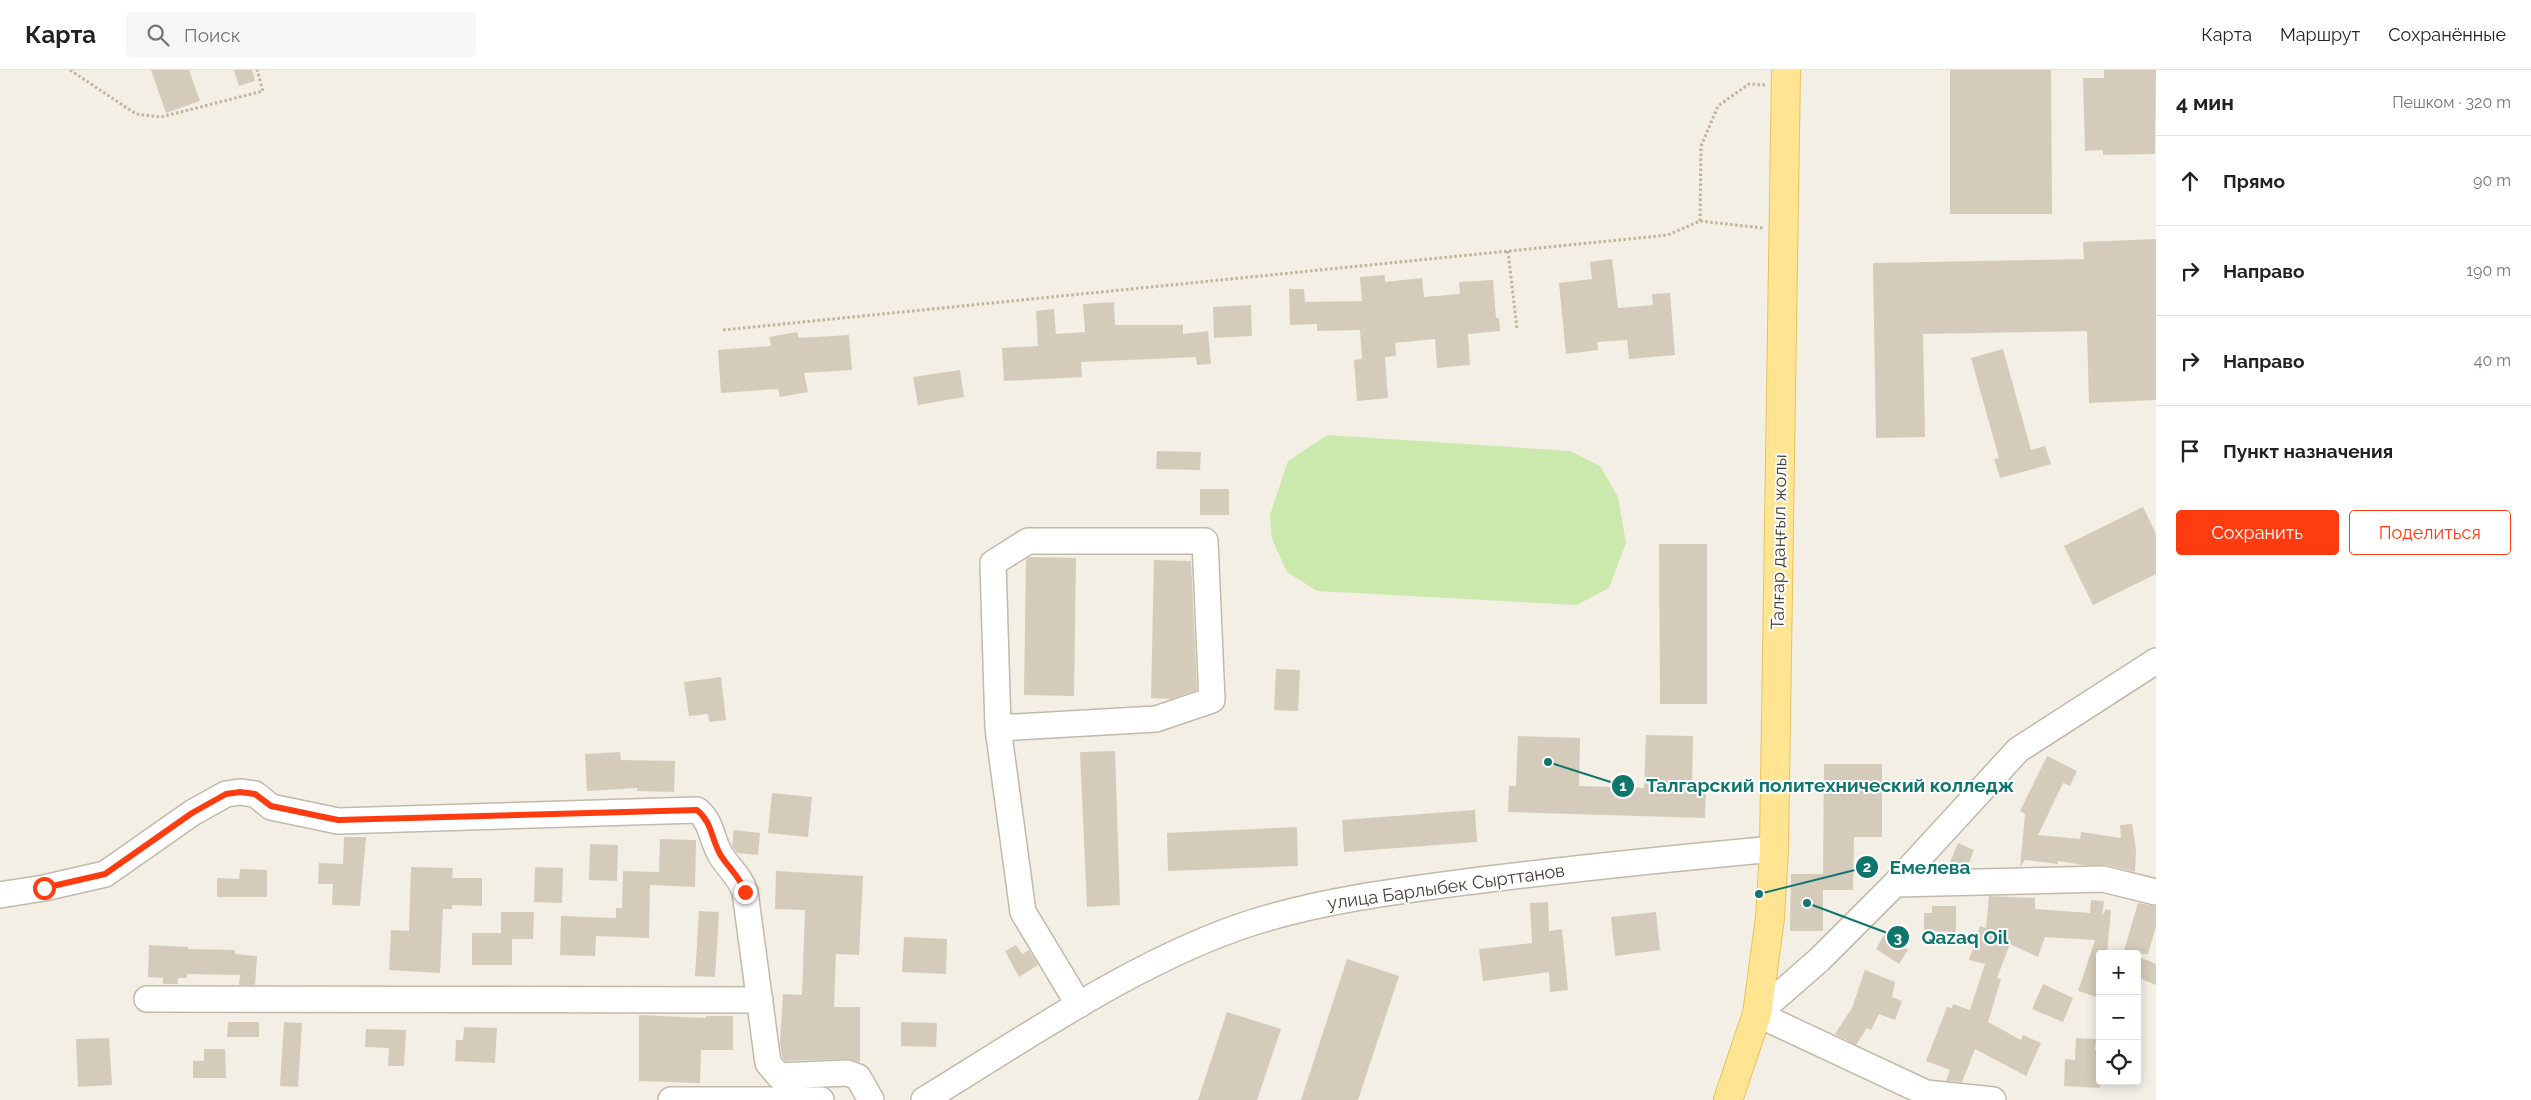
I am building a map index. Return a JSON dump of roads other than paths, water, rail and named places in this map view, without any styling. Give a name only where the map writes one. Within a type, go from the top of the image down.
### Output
[{"type":"main road","name":"Талғар даңғыл жолы","points":[[1728,1100],[1756,1014],[1770,918],[1774,849],[1786,79]]},
{"type":"street","points":[[998,728],[1156,719],[1212,700],[1205,541],[1028,541],[993,563],[998,728],[1023,912],[1079,1005]]},
{"type":"street","points":[[1993,1100],[1926,1093],[1756,1014],[1819,960],[1895,884],[2018,750],[2156,661]]},
{"type":"street","points":[[0,895],[44,888],[105,874],[192,813],[226,794],[240,792],[255,794],[271,806],[338,820],[697,810],[705,817],[720,854],[742,881],[768,1063],[772,1070],[779,1076],[847,1073],[858,1077],[871,1100]]},
{"type":"street","name":"улица Барлыбек Сырттанов","points":[[924,1100],[1079,1005],[1171,956],[1253,923],[1325,903],[1384,893],[1574,869],[1774,849]]},
{"type":"street","points":[[1895,884],[2103,879],[2156,892]]},
{"type":"street","points":[[147,999],[760,1000]]},
{"type":"street","points":[[671,1100],[821,1100]]},
{"type":"place","name":"Талгарский политехнический колледж","points":[[1548,762]]},
{"type":"place","name":"Емелева","points":[[1759,894]]},
{"type":"place","name":"Qazaq Oil","points":[[1807,903]]}]
